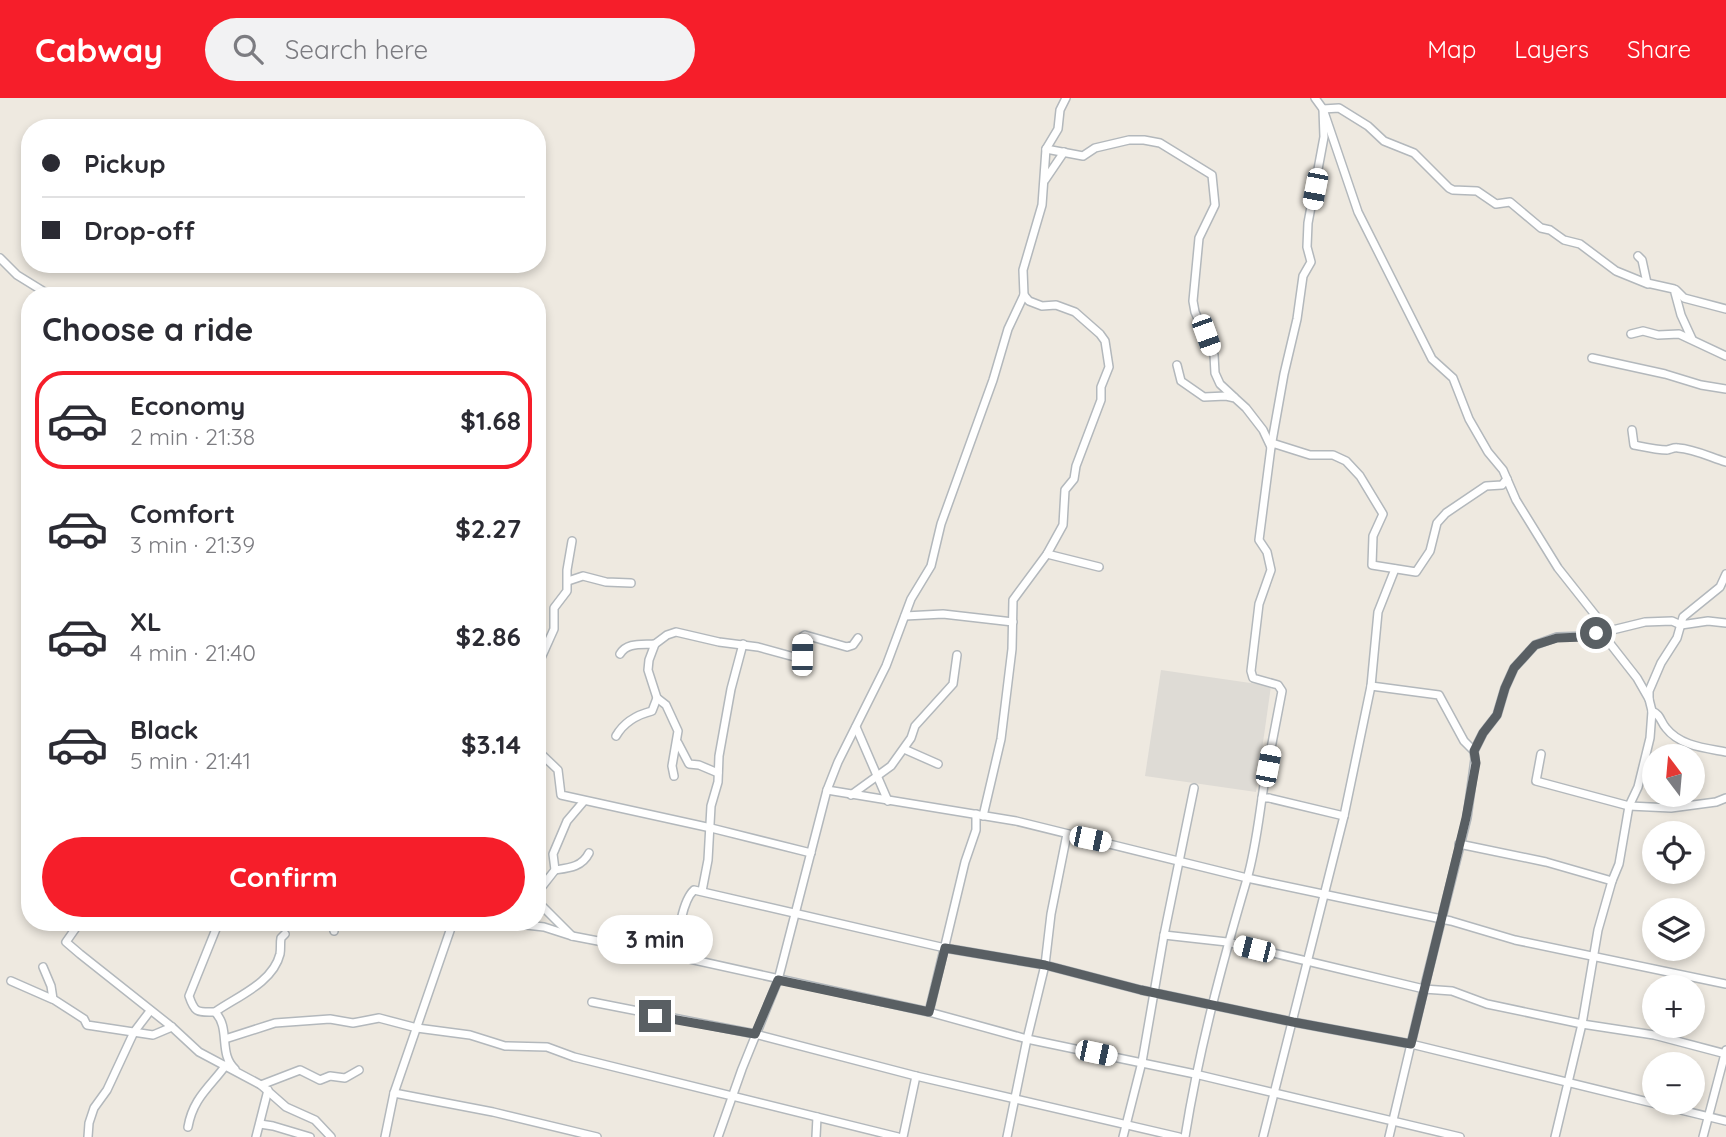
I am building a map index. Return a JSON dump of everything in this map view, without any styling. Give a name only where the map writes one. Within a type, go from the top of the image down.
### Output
[{"type":"street","points":[[718,1137],[755,1034],[778,980],[827,790],[886,666],[918,585],[931,566],[941,523],[1012,320],[1024,295],[1023,270],[1042,205],[1046,149],[1053,140],[1060,122],[1060,110],[1066,98]]},
{"type":"street","points":[[1315,98],[1323,109],[1358,212],[1432,359],[1453,378],[1469,419],[1507,479],[1516,500],[1558,568],[1596,616],[1601,632],[1627,663],[1649,699],[1653,711],[1642,774],[1629,806],[1619,864],[1598,930],[1582,1024],[1555,1137]]},
{"type":"street","points":[[1323,109],[1339,108],[1368,126],[1384,141],[1414,153],[1453,190],[1476,191],[1496,204],[1510,202],[1541,228],[1546,228],[1564,240],[1580,244],[1616,271],[1648,284],[1674,289],[1684,298],[1726,309]]},
{"type":"street","points":[[1185,1137],[1195,1074],[1227,942],[1247,878],[1282,691],[1278,685],[1251,676],[1259,604],[1271,570],[1268,552],[1259,540],[1284,374],[1297,319],[1303,276],[1311,262],[1307,247],[1308,223],[1324,137],[1323,109]]},
{"type":"street","points":[[1053,140],[1063,152]]},
{"type":"street","points":[[1046,149],[1083,156],[1095,148],[1129,140],[1144,140],[1160,143],[1212,175],[1215,205],[1199,238],[1192,300],[1213,355],[1215,373],[1220,384],[1259,424],[1272,445],[1310,455],[1333,455],[1346,461],[1360,476],[1383,514],[1373,536],[1372,565],[1416,572],[1430,551],[1437,523],[1446,513],[1486,486],[1502,485],[1507,479]]},
{"type":"street","points":[[1045,180],[1063,152]]},
{"type":"street","points":[[1638,256],[1642,260],[1648,284]]},
{"type":"street","points":[[0,258],[17,275],[36,287]]},
{"type":"street","points":[[1674,289],[1681,315],[1692,339]]},
{"type":"street","points":[[929,1012],[965,862],[1002,739],[1013,598],[1047,554],[1063,525],[1065,490],[1074,480],[1076,466],[1101,400],[1101,387],[1109,367],[1105,341],[1075,312],[1056,305],[1042,306],[1029,301],[1024,295]]},
{"type":"street","points":[[1631,334],[1643,331],[1655,335],[1679,334],[1726,356]]},
{"type":"street","points":[[1592,358],[1726,389]]},
{"type":"street","points":[[1177,365],[1181,381],[1199,394],[1212,398],[1235,398]]},
{"type":"street","points":[[1632,430],[1634,445],[1666,450],[1680,447],[1726,462]]},
{"type":"street","points":[[546,646],[554,628],[554,608],[567,591],[572,541]]},
{"type":"street","points":[[1047,554],[1099,567]]},
{"type":"street","points":[[1263,1137],[1343,816],[1371,685],[1378,612],[1395,569]]},
{"type":"street","points":[[1649,699],[1654,678],[1677,638],[1682,621],[1720,587],[1726,574]]},
{"type":"street","points":[[568,581],[583,576],[608,582],[631,583]]},
{"type":"street","points":[[905,616],[943,614],[1013,622]]},
{"type":"street","points":[[1474,751],[1483,733],[1497,715],[1514,668],[1535,645],[1557,638],[1583,637],[1644,622],[1726,623]]},
{"type":"street","points":[[616,736],[628,722],[654,709],[657,698],[649,660],[655,645],[667,635],[676,632],[719,642],[743,644],[798,658],[802,655],[802,637],[805,635],[847,647],[853,645],[858,638]]},
{"type":"street","points":[[702,891],[711,828],[711,806],[726,715],[743,644]]},
{"type":"street","points":[[620,654],[623,648],[629,645],[655,645]]},
{"type":"street","points":[[851,795],[891,766],[904,749],[915,726],[956,681],[957,655]]},
{"type":"street","points":[[1371,685],[1439,695],[1464,741],[1474,751],[1476,763],[1443,920],[1389,1137]]},
{"type":"street","points":[[657,698],[666,705],[677,725],[678,743],[672,766],[674,776]]},
{"type":"street","points":[[1653,711],[1661,717],[1666,729],[1686,744],[1726,752]]},
{"type":"street","points":[[856,727],[888,801]]},
{"type":"street","points":[[678,743],[689,764],[718,773]]},
{"type":"street","points":[[904,749],[938,764]]},
{"type":"street","points":[[1541,754],[1536,782],[1629,806],[1671,808],[1716,802],[1726,798]]},
{"type":"street","points":[[546,759],[558,770],[559,794],[811,853]]},
{"type":"street","points":[[1123,1137],[1142,1062],[1194,788]]},
{"type":"street","points":[[827,790],[1016,821],[1247,878],[1443,920],[1516,940],[1726,984]]},
{"type":"street","points":[[1262,799],[1269,798],[1343,816]]},
{"type":"street","points":[[555,870],[553,853],[567,821],[584,801]]},
{"type":"street","points":[[1007,1137],[1045,965],[1051,914],[1067,834]]},
{"type":"street","points":[[1459,844],[1546,862],[1612,881]]},
{"type":"street","points":[[546,882],[555,870],[585,861],[589,853]]},
{"type":"street","points":[[676,956],[689,895],[694,890],[702,891],[945,948],[1045,965],[1156,993],[1411,1044],[1726,1121]]},
{"type":"street","points":[[546,910],[572,936]]},
{"type":"street","points":[[546,928],[572,936],[929,1012],[1027,1039],[1142,1062],[1460,1137]]},
{"type":"street","points":[[74,931],[66,942],[199,1052],[227,1064],[264,1087],[286,1107],[315,1120],[331,1137]]},
{"type":"street","points":[[215,931],[188,996],[198,1012],[204,1014],[215,1012],[253,989],[275,965],[280,955],[281,937],[285,934]]},
{"type":"street","points":[[386,1137],[394,1093],[450,931]]},
{"type":"street","points":[[1164,935],[1227,942],[1424,989],[1452,991],[1487,1004],[1582,1024],[1654,1035],[1726,1053],[1703,1137]]},
{"type":"street","points":[[678,937],[684,950],[703,962]]},
{"type":"street","points":[[43,967],[53,999]]},
{"type":"street","points":[[11,981],[53,999],[84,1019],[88,1025],[153,1035],[172,1027]]},
{"type":"street","points":[[592,1002],[755,1034],[916,1076],[1180,1137]]},
{"type":"street","points":[[88,1137],[93,1110],[107,1090],[134,1032],[150,1011]]},
{"type":"street","points":[[215,1012],[225,1039],[227,1064]]},
{"type":"street","points":[[225,1039],[275,1023],[330,1019],[353,1023],[379,1018],[417,1028],[470,1035],[505,1046],[547,1047],[574,1057],[900,1137],[916,1076]]},
{"type":"street","points":[[188,1127],[196,1102],[227,1064]]},
{"type":"street","points":[[264,1087],[298,1071],[320,1080],[330,1076],[345,1078],[359,1070]]},
{"type":"street","points":[[256,1137],[264,1108],[264,1087]]},
{"type":"street","points":[[394,1093],[493,1111],[597,1137]]},
{"type":"street","points":[[264,1108],[272,1126]]},
{"type":"street","points":[[816,1137],[817,1117]]},
{"type":"street","points":[[260,1124],[310,1137]]},
{"type":"shaded area","points":[[1161,670],[1271,686],[1256,792],[1145,776]]},
{"type":"route","points":[[655,1016],[755,1034],[778,980],[929,1012],[945,948],[1045,965],[1141,990],[1411,1044],[1466,818],[1476,763],[1474,751],[1483,733],[1497,715],[1514,668],[1535,645],[1564,636],[1583,637],[1596,633]]}]
